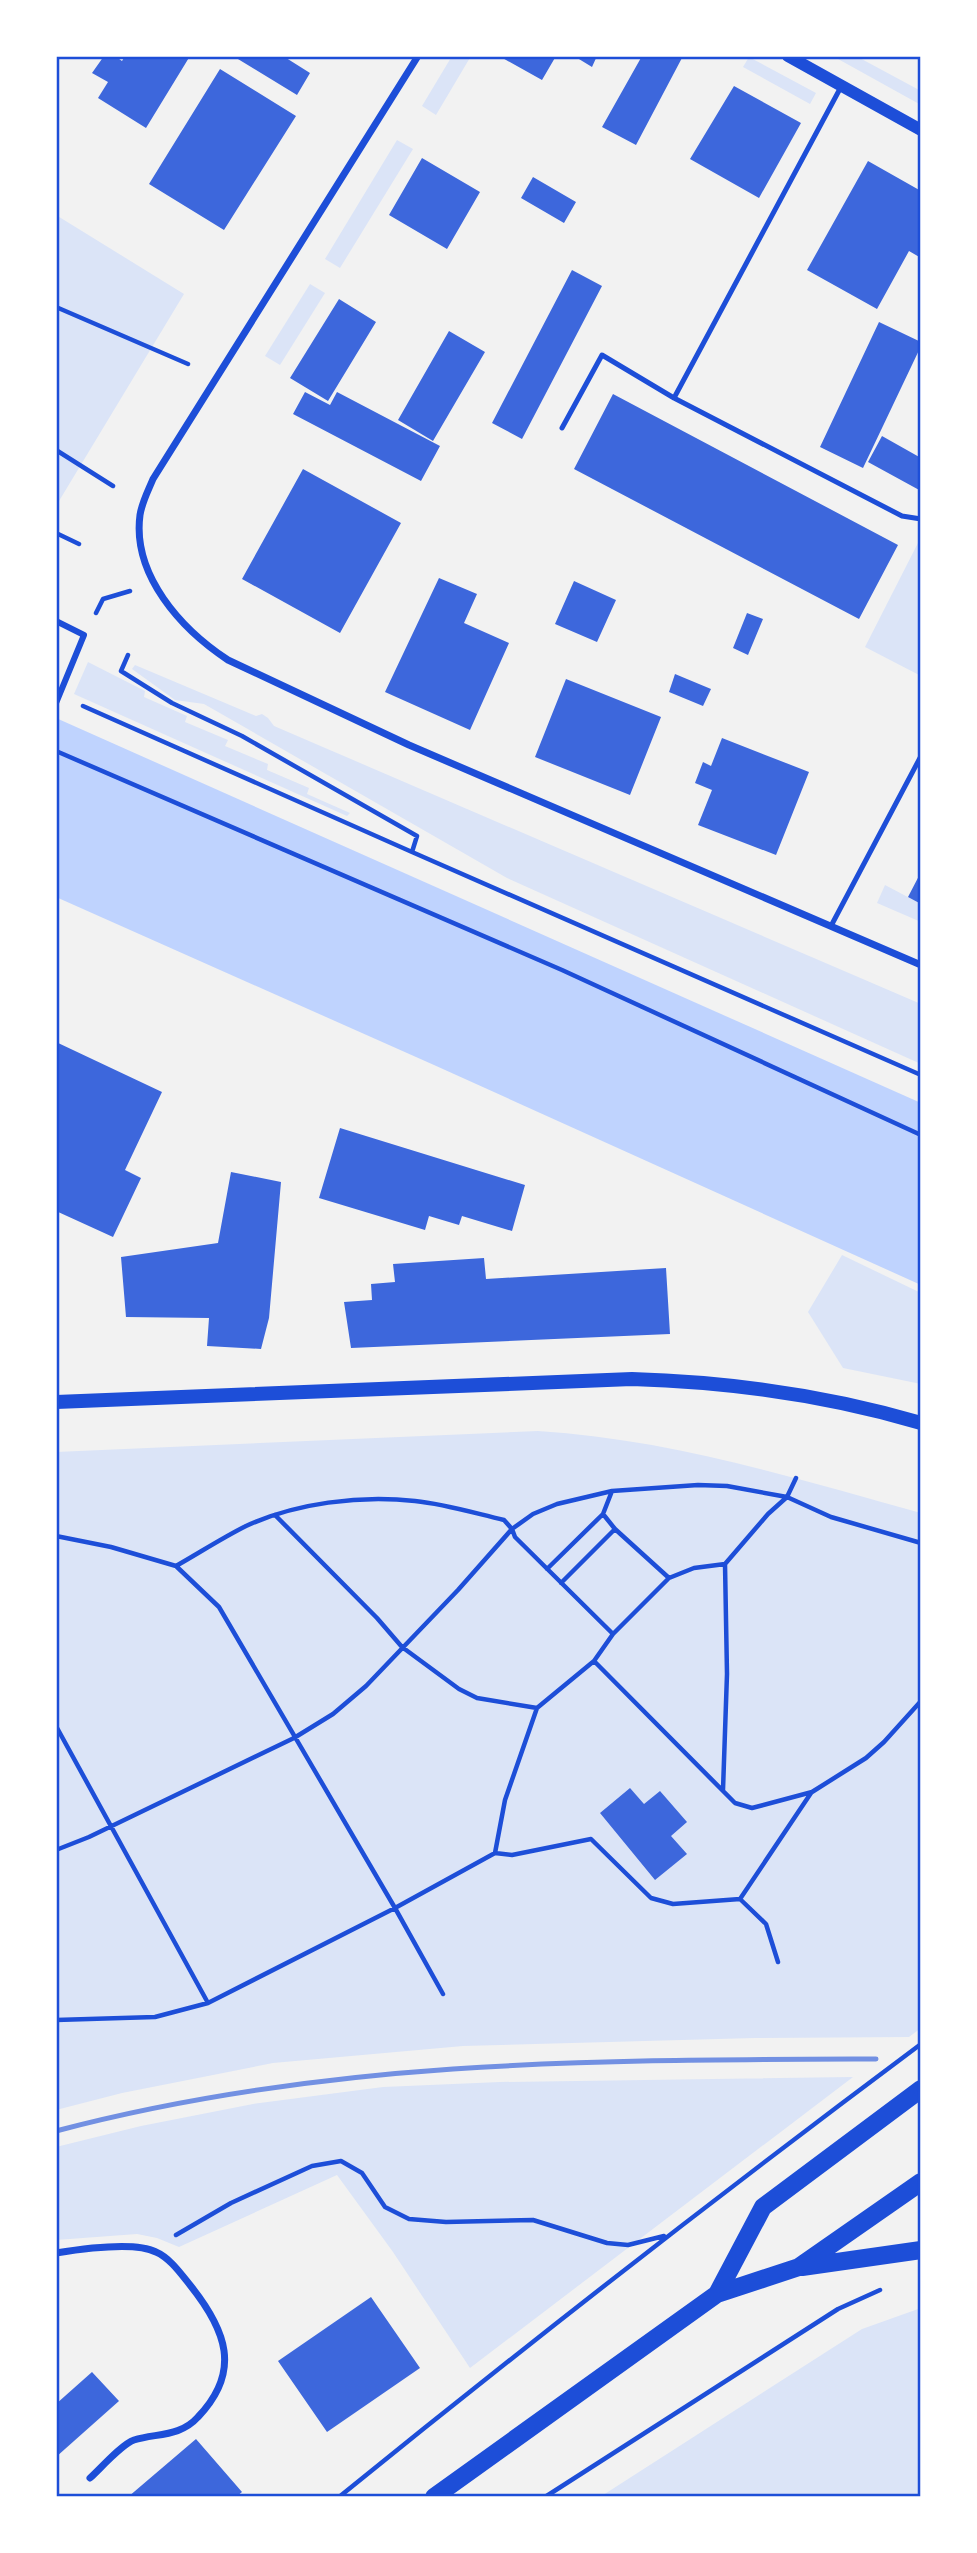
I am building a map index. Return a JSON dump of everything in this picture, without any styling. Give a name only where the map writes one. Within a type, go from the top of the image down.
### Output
[{"type":"main road","points":[[56,1402],[632,1379],[722,1384],[782,1391],[857,1406],[921,1423]]},
{"type":"main road","points":[[717,2294],[763,2207],[919,2093]]},
{"type":"main road","points":[[799,2267],[921,2182]]},
{"type":"main road","points":[[434,2497],[717,2294],[799,2267],[921,2250]]},
{"type":"street","points":[[418,56],[153,480],[144,499],[139,534],[144,563],[154,584],[203,643],[228,660],[409,745],[921,965]]},
{"type":"street","points":[[788,56],[921,130]]},
{"type":"street","points":[[56,621],[84,635],[56,703]]},
{"type":"street","points":[[56,2253],[142,2247],[158,2252],[178,2270],[201,2298],[218,2325],[226,2349],[225,2372],[198,2418],[182,2430],[165,2436],[132,2441],[90,2478]]},
{"type":"lane","points":[[674,398],[842,85]]},
{"type":"lane","points":[[562,428],[602,355],[674,398],[902,516],[921,519]]},
{"type":"lane","points":[[831,926],[921,756]]},
{"type":"path","points":[[57,310],[188,364]]},
{"type":"path","points":[[56,450],[113,486]]},
{"type":"path","points":[[56,533],[79,544]]},
{"type":"path","points":[[84,635],[103,599],[154,584]]},
{"type":"path","points":[[128,654],[121,671],[172,703],[242,736],[417,836],[412,852]]},
{"type":"path","points":[[81,705],[921,1075]]},
{"type":"path","points":[[56,751],[562,970],[921,1135]]},
{"type":"path","points":[[495,1853],[505,1800],[537,1708],[594,1661],[613,1633],[669,1578],[695,1568],[725,1564],[768,1514],[787,1497],[796,1478]]},
{"type":"path","points":[[56,1850],[112,1826],[294,1738],[333,1714],[366,1686],[512,1529],[533,1514],[557,1504],[612,1491],[698,1485],[727,1486],[787,1497],[831,1517],[921,1543]]},
{"type":"path","points":[[547,1569],[603,1514],[612,1491]]},
{"type":"path","points":[[176,1566],[245,1527],[274,1515],[317,1505],[369,1500],[413,1501],[504,1520],[515,1537],[613,1633]]},
{"type":"path","points":[[603,1514],[615,1530],[669,1578]]},
{"type":"path","points":[[274,1515],[377,1618],[401,1647],[459,1689],[478,1698],[537,1708]]},
{"type":"path","points":[[561,1583],[615,1530]]},
{"type":"path","points":[[56,1536],[111,1547],[176,1566],[219,1607],[443,1994]]},
{"type":"path","points":[[722,1791],[727,1674],[725,1564]]},
{"type":"path","points":[[594,1661],[722,1791],[735,1803],[752,1808],[812,1792],[866,1758],[921,1700]]},
{"type":"path","points":[[56,1726],[208,2003]]},
{"type":"path","points":[[740,1899],[812,1792]]},
{"type":"path","points":[[56,2020],[155,2017],[208,2003],[395,1908],[495,1853],[512,1855],[591,1839],[651,1898],[673,1904],[740,1899],[766,1924],[778,1962]]},
{"type":"path","points":[[339,2497],[666,2236],[921,2045]]},
{"type":"path","points":[[158,2252],[176,2235],[231,2203],[312,2166],[341,2161],[362,2173],[385,2207],[409,2219],[446,2222],[533,2220],[607,2243],[628,2245],[666,2236]]},
{"type":"path","points":[[545,2497],[805,2329],[838,2309],[875,2292]]},
{"type":"shaded area","points":[[452,56],[471,56],[436,115],[422,106]]},
{"type":"shaded area","points":[[840,56],[856,56],[921,91],[921,105],[838,59]]},
{"type":"shaded area","points":[[749,57],[816,93],[810,104],[743,67]]},
{"type":"shaded area","points":[[397,140],[413,149],[340,268],[325,259]]},
{"type":"shaded area","points":[[56,215],[184,294],[56,506]]},
{"type":"shaded area","points":[[310,284],[325,293],[280,365],[265,356]]},
{"type":"shaded area","points":[[921,540],[921,676],[865,647]]},
{"type":"shaded area","points":[[88,662],[145,691],[144,697],[187,716],[185,722],[228,740],[225,746],[268,764],[267,770],[309,788],[307,794],[350,813],[347,816],[74,694]]},
{"type":"shaded area","points":[[135,665],[256,716],[262,714],[274,726],[921,1004],[921,1064],[507,878],[204,704],[175,700],[132,669]]},
{"type":"shaded area","points":[[885,885],[921,904],[921,922],[877,903]]},
{"type":"shaded area","points":[[842,1255],[921,1293],[921,1384],[843,1368],[808,1312]]},
{"type":"shaded area","points":[[538,1431],[587,1435],[684,1451],[921,1513],[921,2028],[909,2037],[755,2038],[463,2046],[273,2063],[122,2093],[56,2110],[56,1452]]},
{"type":"shaded area","points":[[853,2077],[470,2368],[393,2252],[337,2175],[179,2247],[137,2234],[56,2240],[56,2147],[141,2126],[253,2104],[383,2087],[500,2082]]},
{"type":"shaded area","points":[[921,2308],[921,2497],[600,2497],[862,2329]]},
{"type":"water","points":[[56,718],[921,1103],[921,1285],[56,897]]},
{"type":"building","points":[[104,56],[115,56],[122,61],[125,56],[190,56],[146,128],[98,98],[108,82],[92,73]]},
{"type":"building","points":[[233,56],[283,56],[310,73],[297,95]]},
{"type":"building","points":[[499,56],[556,56],[542,80]]},
{"type":"building","points":[[574,56],[597,56],[592,67]]},
{"type":"building","points":[[642,56],[683,56],[636,145],[602,127]]},
{"type":"building","points":[[220,69],[296,116],[224,230],[149,184]]},
{"type":"building","points":[[734,86],[801,123],[759,198],[690,159]]},
{"type":"building","points":[[422,158],[480,192],[447,249],[389,215]]},
{"type":"building","points":[[868,161],[921,191],[921,258],[909,251],[877,309],[807,270]]},
{"type":"building","points":[[533,177],[576,202],[564,223],[521,198]]},
{"type":"building","points":[[572,270],[602,286],[522,439],[492,423]]},
{"type":"building","points":[[339,299],[376,322],[328,401],[290,378]]},
{"type":"building","points":[[879,322],[921,342],[921,346],[863,468],[820,447]]},
{"type":"building","points":[[449,331],[485,352],[433,441],[398,420]]},
{"type":"building","points":[[305,392],[330,405],[337,392],[440,446],[421,481],[293,414]]},
{"type":"building","points":[[613,394],[898,545],[859,619],[574,469]]},
{"type":"building","points":[[882,436],[921,458],[921,491],[868,462]]},
{"type":"building","points":[[303,469],[401,523],[340,633],[242,579]]},
{"type":"building","points":[[439,578],[477,594],[464,623],[509,643],[470,730],[385,692]]},
{"type":"building","points":[[574,581],[616,600],[597,642],[555,624]]},
{"type":"building","points":[[747,613],[763,619],[748,655],[733,648]]},
{"type":"building","points":[[675,674],[711,689],[703,706],[669,692]]},
{"type":"building","points":[[566,679],[661,717],[630,795],[535,757]]},
{"type":"building","points":[[722,738],[809,772],[776,855],[698,825],[712,790],[695,783],[703,762],[711,766]]},
{"type":"building","points":[[921,872],[921,904],[908,897]]},
{"type":"building","points":[[56,1042],[162,1092],[125,1170],[141,1178],[113,1237],[56,1211]]},
{"type":"building","points":[[340,1128],[525,1185],[512,1231],[462,1216],[459,1225],[429,1216],[425,1230],[319,1198]]},
{"type":"building","points":[[231,1172],[281,1182],[269,1318],[261,1349],[207,1346],[209,1318],[126,1317],[121,1257],[218,1243]]},
{"type":"building","points":[[484,1258],[486,1279],[666,1268],[670,1334],[351,1348],[344,1302],[372,1300],[371,1284],[395,1282],[393,1264]]},
{"type":"building","points":[[630,1788],[644,1804],[660,1791],[687,1822],[671,1836],[687,1854],[655,1880],[600,1813]]},
{"type":"building","points":[[371,2297],[420,2368],[327,2432],[278,2361]]},
{"type":"building","points":[[92,2372],[119,2401],[56,2457],[56,2404]]},
{"type":"building","points":[[196,2439],[242,2492],[236,2497],[128,2497]]},
{"type":"railway","points":[[56,2131],[158,2107],[260,2090],[464,2068],[566,2063],[876,2059]]}]
